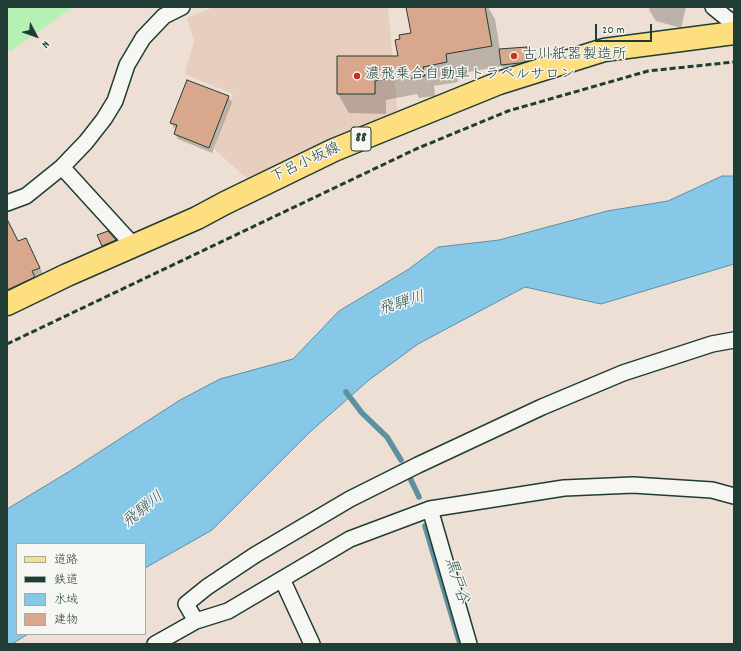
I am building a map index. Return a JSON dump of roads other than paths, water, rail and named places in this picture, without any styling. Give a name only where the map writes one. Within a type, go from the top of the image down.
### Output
[{"type":"main road","name":"下呂小坂線","points":[[7,304],[67,275],[197,218],[334,150],[499,83],[604,50],[734,33]]},
{"type":"street","points":[[7,203],[26,196],[62,167],[86,142],[114,102],[127,65],[143,38],[164,16],[182,7]]},
{"type":"street","points":[[713,7],[734,24]]},
{"type":"street","points":[[62,167],[134,246]]},
{"type":"street","points":[[196,621],[186,604],[207,587],[255,555],[350,499],[418,465],[542,407],[623,373],[712,344],[734,340]]},
{"type":"street","points":[[155,644],[196,621],[228,611],[350,539],[430,509],[564,488],[633,485],[712,490],[734,496]]},
{"type":"street","points":[[430,509],[469,644]]},
{"type":"street","points":[[282,579],[312,644]]},
{"type":"water","name":"飛騨川","points":[[722,176],[734,176],[734,264],[601,304],[525,287],[418,344],[369,380],[310,432],[212,530],[146,567],[146,543],[16,543],[16,635],[26,635],[12,644],[7,644],[7,509],[70,471],[180,400],[220,379],[293,359],[339,311],[409,269],[438,247],[499,240],[607,211],[668,201]]},
{"type":"waterway","name":"黒戸谷","points":[[346,392],[362,413],[387,437],[401,460]]},
{"type":"waterway","name":"黒戸谷","points":[[410,478],[419,497]]},
{"type":"waterway","name":"黒戸谷","points":[[425,526],[460,644]]},
{"type":"railway","points":[[7,344],[416,149],[508,111],[648,71],[734,62]]},
{"type":"place","name":"古川紙器製造所","points":[[514,56]]},
{"type":"place","name":"濃飛乗合自動車トラベルサロン","points":[[357,76]]}]
